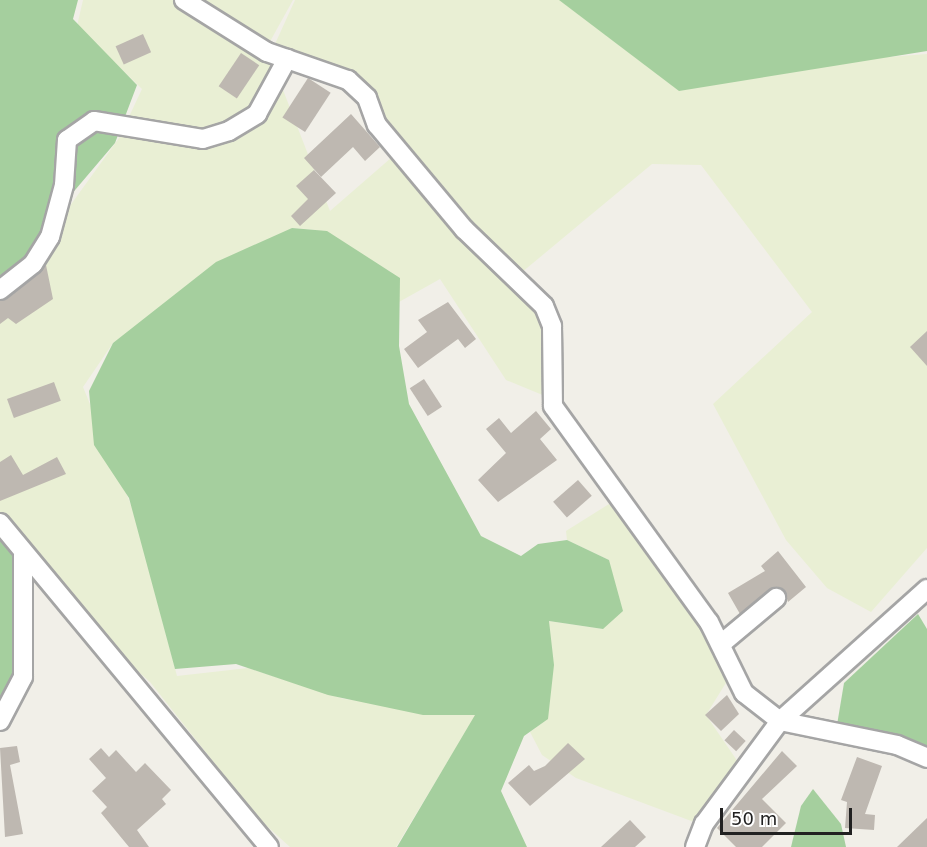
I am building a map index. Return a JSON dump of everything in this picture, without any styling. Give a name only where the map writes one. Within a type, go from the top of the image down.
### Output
[{"type":"street","points":[[183,0],[287,59],[348,80],[361,92],[377,125],[465,229],[544,306],[552,326],[554,406],[721,644],[744,693],[780,720],[897,745],[927,758]]},
{"type":"street","points":[[0,290],[33,264],[50,237],[64,184],[67,140],[94,121],[203,139],[230,131],[257,114],[287,59]]},
{"type":"street","points":[[0,523],[23,555],[269,847]]},
{"type":"street","points":[[0,721],[23,677],[23,555]]},
{"type":"street","points":[[694,847],[704,824],[780,720],[927,589]]},
{"type":"street","points":[[721,644],[776,598]]},
{"type":"green space","points":[[0,0],[78,0],[73,19],[137,85],[115,143],[53,216],[21,270],[0,281]]},
{"type":"green space","points":[[83,0],[293,0],[267,47],[270,55],[295,0],[570,0],[888,57],[927,54],[927,548],[871,612],[827,588],[786,540],[713,404],[812,312],[701,165],[652,164],[521,273],[553,354],[545,396],[506,380],[440,279],[399,302],[391,272],[316,230],[292,228],[113,343],[83,387],[133,510],[177,676],[248,668],[344,699],[476,715],[396,847],[290,847],[258,818],[150,682],[52,595],[0,523],[0,280],[51,232],[119,138],[142,89],[77,26]],"holes":[[[271,59],[352,78],[399,151],[330,211]]]},
{"type":"green space","points":[[559,0],[927,0],[927,51],[679,91]]},
{"type":"green space","points":[[292,228],[327,231],[400,278],[399,346],[409,404],[481,536],[521,556],[538,544],[567,540],[609,560],[623,611],[603,629],[549,621],[554,665],[548,719],[524,736],[501,791],[527,847],[397,847],[475,715],[423,715],[328,695],[236,664],[175,669],[129,498],[94,445],[89,391],[113,343],[216,262]]},
{"type":"green space","points":[[609,504],[701,618],[729,678],[706,715],[738,762],[694,822],[576,778],[542,755],[530,732],[546,720],[549,621],[603,629],[609,560],[567,540],[566,531]]},
{"type":"green space","points":[[0,530],[23,555],[23,677],[0,713]]},
{"type":"green space","points":[[918,614],[927,629],[927,751],[837,725],[844,683]]},
{"type":"green space","points":[[813,789],[841,824],[846,847],[791,847],[801,806]]},
{"type":"building","points":[[143,34],[151,52],[124,64],[116,46]]},
{"type":"building","points":[[241,53],[259,65],[237,98],[219,86]]},
{"type":"building","points":[[308,78],[331,93],[305,132],[282,117]]},
{"type":"building","points":[[351,114],[380,147],[365,161],[353,147],[321,177],[304,158]]},
{"type":"building","points":[[314,170],[336,193],[300,226],[291,216],[308,199],[296,186]]},
{"type":"building","points":[[46,265],[53,299],[16,324],[8,318],[0,324],[0,301]]},
{"type":"building","points":[[448,302],[476,339],[465,348],[458,339],[418,368],[404,349],[427,332],[418,320]]},
{"type":"building","points":[[927,331],[927,366],[910,347]]},
{"type":"building","points":[[424,379],[442,407],[428,416],[410,388]]},
{"type":"building","points":[[54,382],[61,401],[14,418],[7,399]]},
{"type":"building","points":[[536,411],[551,429],[540,439],[557,460],[498,502],[478,480],[506,453],[486,429],[499,418],[511,433]]},
{"type":"building","points":[[11,455],[23,475],[57,457],[66,474],[0,501],[0,462]]},
{"type":"building","points":[[578,480],[592,496],[567,517],[553,502]]},
{"type":"building","points":[[778,551],[806,587],[788,602],[784,590],[774,587],[740,614],[728,593],[765,571],[761,566]]},
{"type":"building","points":[[727,695],[739,714],[721,731],[705,715]]},
{"type":"building","points":[[734,730],[746,741],[736,751],[724,740]]},
{"type":"building","points":[[568,743],[585,759],[530,806],[508,783],[529,765],[534,771],[545,766]]},
{"type":"building","points":[[17,746],[20,762],[10,765],[23,834],[5,837],[0,748]]},
{"type":"building","points":[[101,748],[109,757],[116,750],[136,772],[145,763],[171,790],[162,799],[166,804],[137,830],[149,847],[129,847],[101,813],[107,807],[92,791],[106,778],[89,759]]},
{"type":"building","points":[[782,751],[797,766],[762,799],[786,823],[762,847],[736,847],[717,828]]},
{"type":"building","points":[[857,757],[882,766],[865,814],[875,815],[874,830],[845,828],[847,802],[841,800]]},
{"type":"building","points":[[927,818],[927,847],[897,847]]},
{"type":"building","points":[[630,820],[646,837],[635,847],[601,847]]}]
